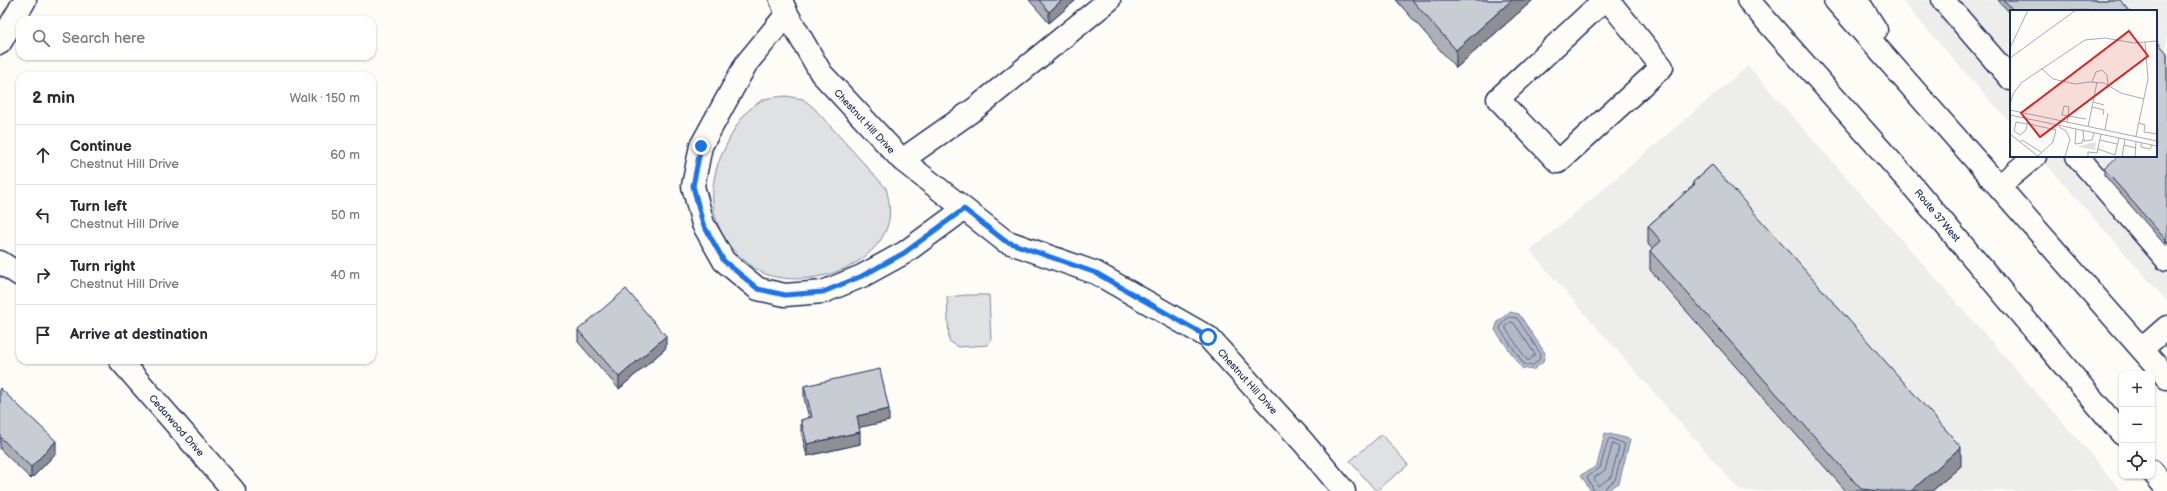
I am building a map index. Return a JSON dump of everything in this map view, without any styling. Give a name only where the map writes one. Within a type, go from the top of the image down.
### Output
[{"type":"main road","points":[[0,43],[25,0]]},
{"type":"main road","points":[[902,160],[976,108],[1109,0]]},
{"type":"main road","points":[[1604,0],[1498,99],[1558,162],[1662,68],[1608,0]]},
{"type":"main road","name":"Route 37 West","points":[[1748,0],[1910,183],[2119,430]]},
{"type":"main road","points":[[1836,0],[2167,378]]},
{"type":"main road","points":[[1857,0],[1905,79]]},
{"type":"main road","points":[[1943,0],[2010,78]]},
{"type":"main road","name":"Chestnut Hill Drive","points":[[964,209],[904,253],[862,276],[823,292],[785,295],[758,289],[724,261],[703,224],[693,186],[701,146],[746,64],[784,7],[821,73],[902,160],[1005,241],[1096,273],[1208,337],[1304,443],[1344,491]]},
{"type":"main road","points":[[1999,186],[2034,157]]},
{"type":"main road","points":[[2078,157],[2167,260]]},
{"type":"main road","points":[[0,262],[16,272]]},
{"type":"main road","points":[[2142,349],[2167,326]]},
{"type":"main road","name":"Cedarwood Drive","points":[[123,364],[234,491]]},
{"type":"main road","points":[[2155,475],[2167,489]]},
{"type":"shaded area","points":[[1901,0],[2167,0],[2167,301],[2040,157],[2157,157],[2157,10],[2010,10],[2010,123]]},
{"type":"shaded area","points":[[1748,66],[2088,451],[2121,491],[1740,491],[1530,251]]},
{"type":"shaded area","points":[[786,96],[803,99],[814,108],[886,188],[889,199],[889,221],[885,232],[876,246],[865,257],[850,266],[834,273],[817,277],[800,279],[783,278],[768,275],[755,268],[732,248],[723,236],[717,222],[714,208],[714,179],[718,164],[735,128],[745,114],[758,103],[767,98]]},
{"type":"shaded area","points":[[989,295],[991,340],[988,345],[959,347],[949,341],[947,297]]},
{"type":"shaded area","points":[[1382,434],[1408,465],[1376,491],[1350,461]]},
{"type":"water","points":[[1510,312],[1519,314],[1545,353],[1543,362],[1533,370],[1522,368],[1495,330],[1498,321]]},
{"type":"water","points":[[1605,433],[1630,439],[1619,483],[1606,491],[1591,491],[1581,475],[1597,466]]},
{"type":"building","points":[[1039,0],[1062,0],[1049,12]]},
{"type":"building","points":[[1412,0],[1512,0],[1456,50]]},
{"type":"building","points":[[2004,0],[2120,0],[2129,10],[2013,10]]},
{"type":"building","points":[[2157,41],[2167,53],[2166,240],[2104,169],[2117,157],[2157,157]]},
{"type":"building","points":[[1712,165],[1961,447],[1911,491],[1861,489],[1650,251],[1661,241],[1648,226],[1695,184],[1693,182]]},
{"type":"building","points":[[626,289],[666,336],[619,377],[578,330]]},
{"type":"building","points":[[880,369],[889,409],[857,416],[860,432],[807,444],[801,420],[812,417],[804,386]]},
{"type":"building","points":[[0,388],[56,441],[31,467],[0,437]]},
{"type":"route","points":[[701,146],[693,186],[703,224],[724,261],[758,289],[785,295],[823,292],[862,276],[904,253],[964,209],[1005,241],[1096,273],[1208,337]]}]
